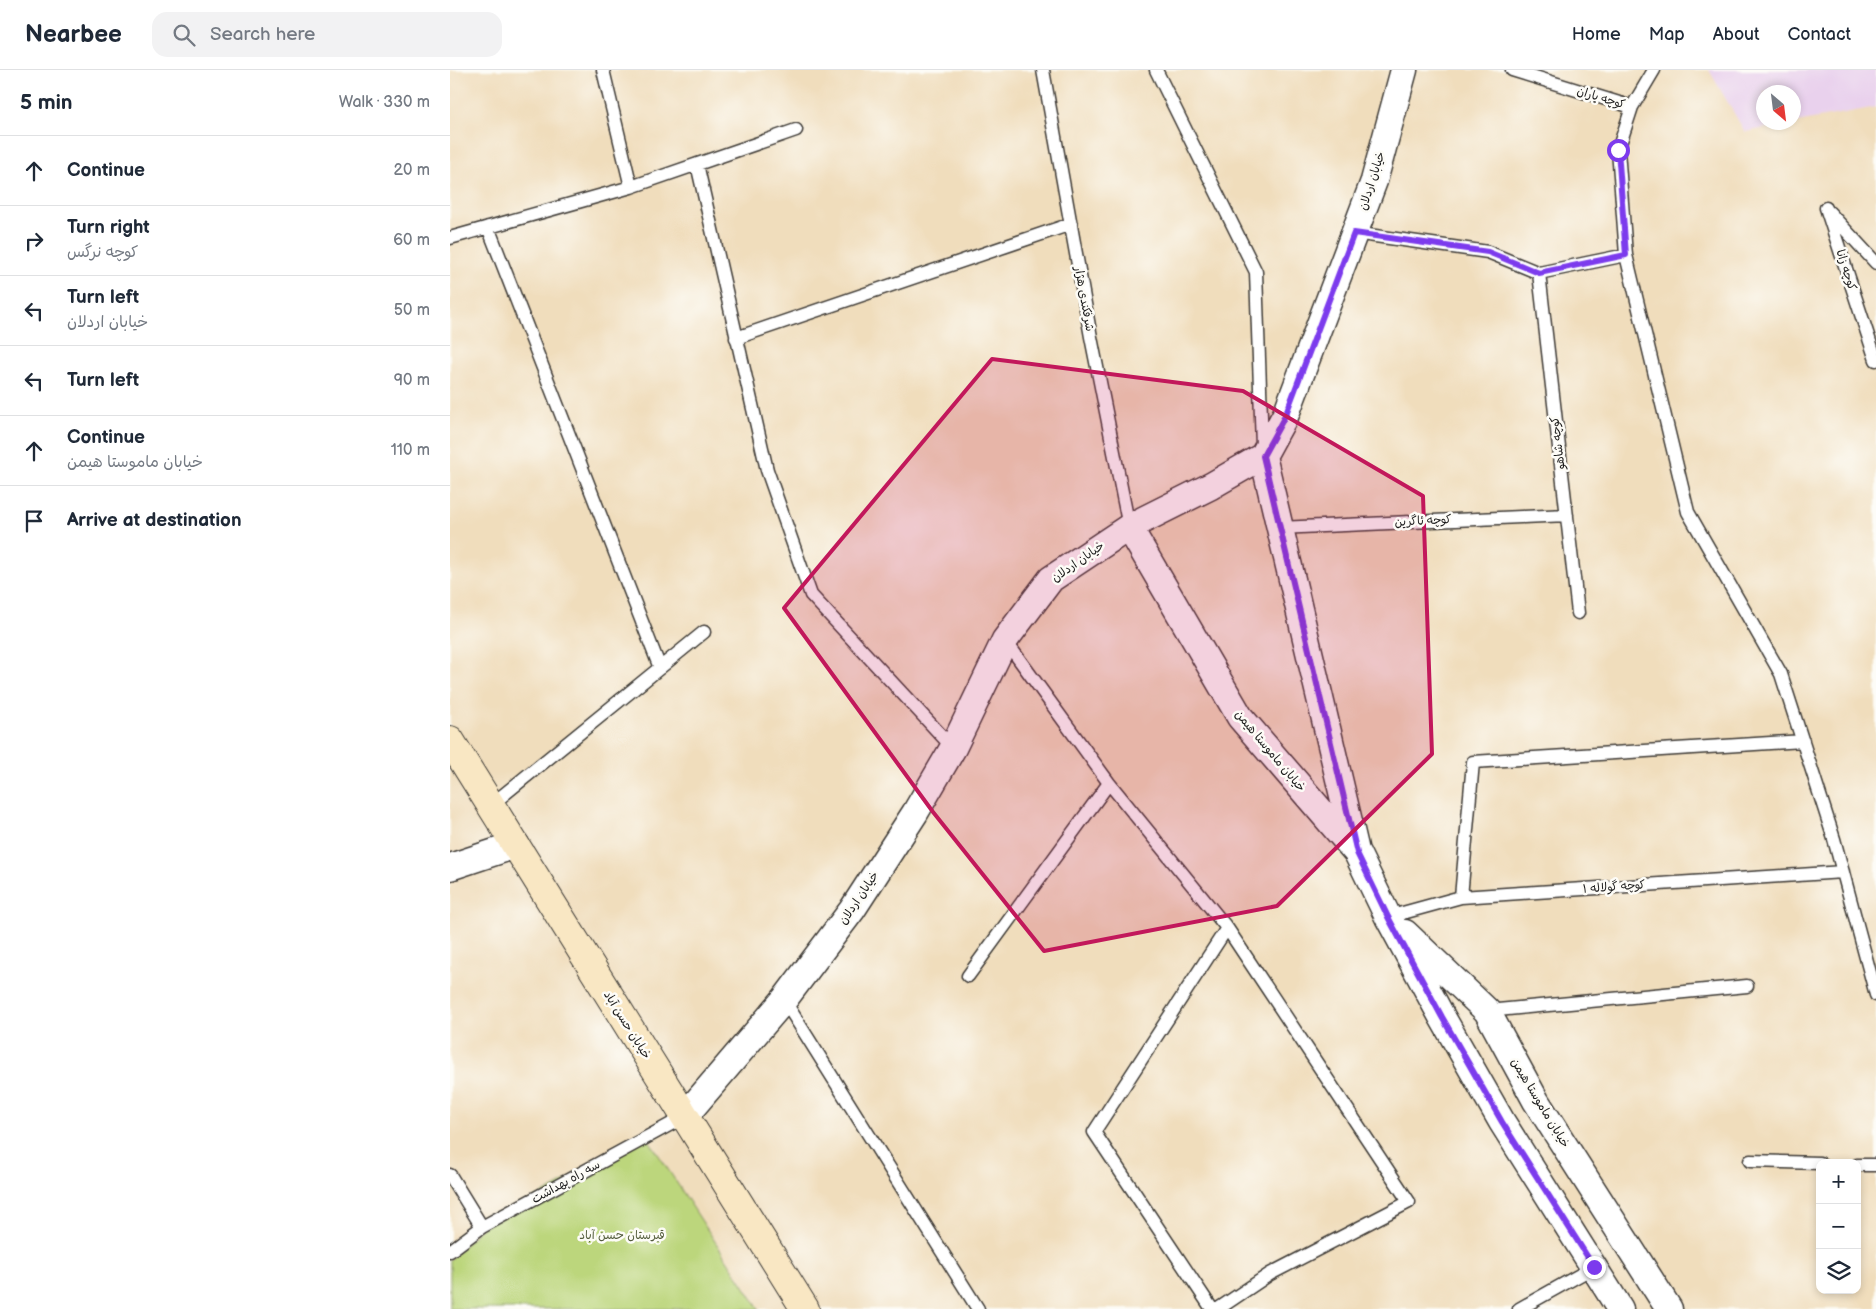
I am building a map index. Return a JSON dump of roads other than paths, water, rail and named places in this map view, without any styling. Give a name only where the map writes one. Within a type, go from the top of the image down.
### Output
[{"type":"main road","name":"خیابان حسن آباد","points":[[450,740],[805,1309]]},
{"type":"street","name":"خیابان اردلان","points":[[684,1116],[784,1000],[852,910],[915,813],[953,748],[1005,640],[1051,579],[1129,526],[1211,486],[1263,456],[1286,414],[1374,181],[1404,70]]},
{"type":"street","points":[[1263,456],[1357,853]]},
{"type":"street","name":"خیابان ماموستا هیمن","points":[[1129,526],[1240,718],[1357,853],[1388,917],[1502,1122],[1620,1309]]},
{"type":"street","points":[[450,867],[516,845]]},
{"type":"street","name":"خیابان ماموستا هیمن","points":[[1388,917],[1487,1011],[1536,1100],[1669,1309]]},
{"type":"lane","points":[[603,70],[631,187]]},
{"type":"lane","name":"شرفکندی هژار","points":[[1043,70],[1091,337],[1129,526]]},
{"type":"lane","points":[[1156,70],[1256,272],[1263,456]]},
{"type":"lane","name":"کوچه یاران","points":[[1512,70],[1632,107]]},
{"type":"lane","points":[[1654,70],[1632,107],[1618,150],[1626,255],[1688,512],[1781,674],[1872,961],[1876,995]]},
{"type":"lane","points":[[450,238],[631,187],[796,130]]},
{"type":"lane","points":[[697,164],[767,470],[811,595],[953,748]]},
{"type":"lane","name":"کوچه زانا","points":[[1876,263],[1826,208],[1876,360]]},
{"type":"lane","points":[[736,338],[1071,224]]},
{"type":"lane","points":[[488,227],[660,668]]},
{"type":"lane","points":[[1354,233],[1488,252],[1539,273],[1626,255]]},
{"type":"lane","name":"کوچه شاهو","points":[[1539,273],[1578,613]]},
{"type":"lane","name":"کوچه ئاگرین","points":[[1279,528],[1567,515]]},
{"type":"lane","points":[[491,805],[704,632]]},
{"type":"lane","points":[[1005,640],[1110,783],[1227,928],[1409,1202],[1270,1274],[1218,1309]]},
{"type":"lane","points":[[1461,897],[1473,762],[1803,740]]},
{"type":"lane","points":[[968,976],[1110,783]]},
{"type":"lane","name":"کوچه گولاله ۱","points":[[1388,917],[1461,897],[1843,872]]},
{"type":"lane","points":[[1212,1309],[1094,1132],[1227,928]]},
{"type":"lane","points":[[1487,1011],[1747,986]]},
{"type":"lane","points":[[784,1000],[978,1309]]},
{"type":"lane","name":"سه راه بهداشت","points":[[450,1251],[482,1227],[684,1116]]},
{"type":"lane","points":[[1750,1161],[1816,1163]]},
{"type":"lane","points":[[1861,1165],[1876,1165]]},
{"type":"lane","points":[[450,1175],[482,1227]]},
{"type":"lane","points":[[1519,1309],[1594,1267]]},
{"type":"park label","name":"قبرستان حسن آباد","points":[[622,1235]]}]
